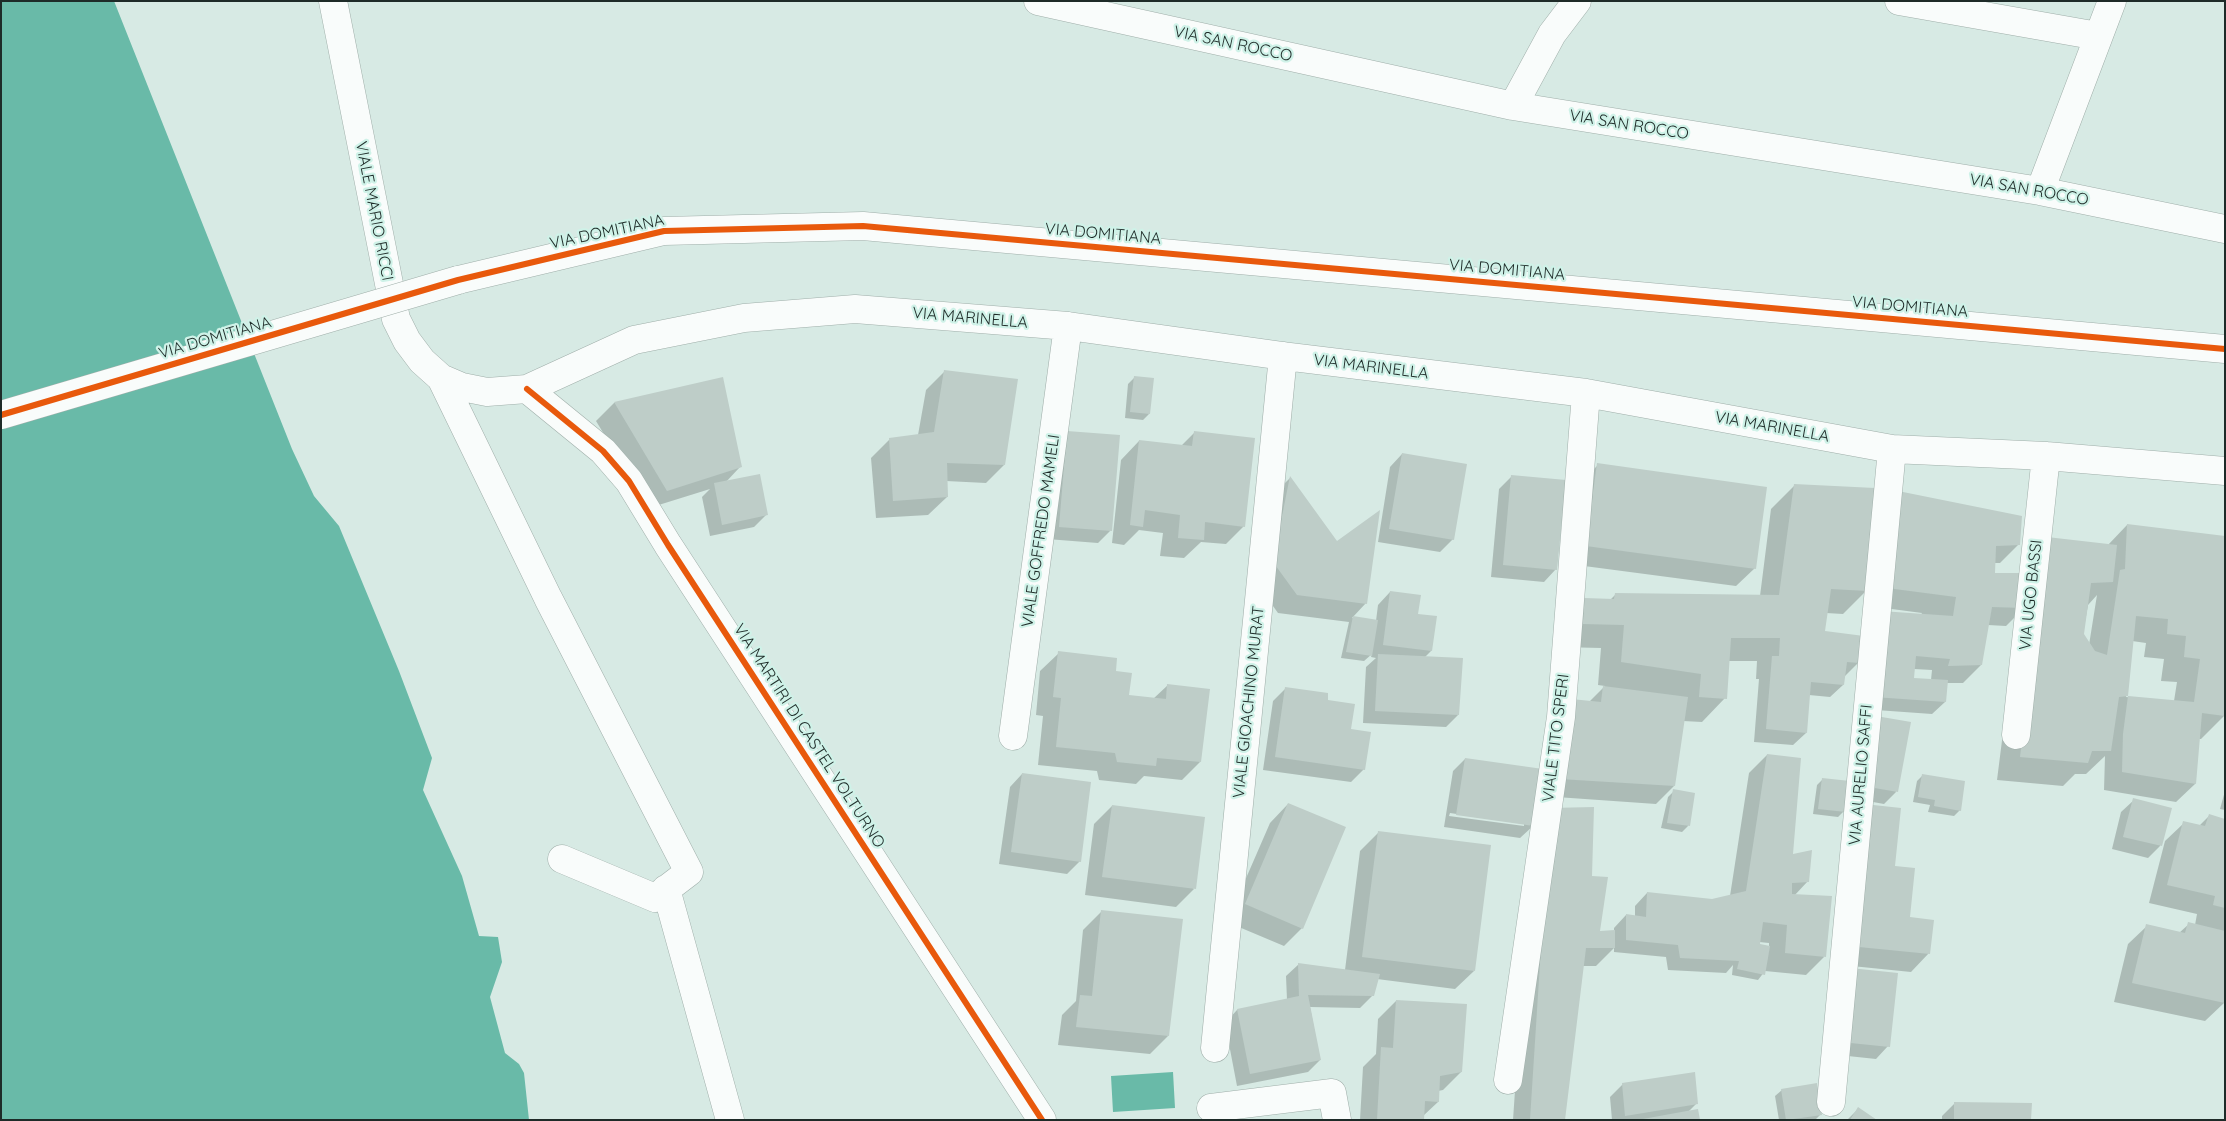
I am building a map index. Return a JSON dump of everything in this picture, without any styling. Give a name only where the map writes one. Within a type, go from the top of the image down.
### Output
[{"type":"street","name":"VIALE MARIO RICCI","points":[[333,1],[396,319],[407,341],[422,361],[441,378],[462,387],[487,392],[527,389]]},
{"type":"street","name":"VIA SAN ROCCO","points":[[1038,1],[1513,106],[2040,191],[2225,229]]},
{"type":"street","points":[[1513,106],[1552,34],[1577,1]]},
{"type":"street","points":[[1898,1],[2098,36]]},
{"type":"street","points":[[2040,191],[2112,1]]},
{"type":"street","name":"VIA DOMITIANA","points":[[1,415],[458,280],[664,231],[863,226],[2225,349]]},
{"type":"street","name":"VIA MARINELLA","points":[[527,389],[634,340],[744,318],[855,309],[1068,326],[1283,356],[1586,393],[1892,449],[2046,456],[2225,471]]},
{"type":"street","name":"VIALE GOFFREDO MAMELI","points":[[1013,736],[1068,326]]},
{"type":"street","name":"VIALE GIOACHINO MURAT","points":[[1215,1048],[1283,356]]},
{"type":"street","points":[[441,378],[548,598],[689,872],[655,898],[562,859]]},
{"type":"street","name":"VIA MARTIRI DI CASTEL VOLTURNO","points":[[527,389],[603,451],[630,481],[668,545],[1042,1120]]},
{"type":"street","name":"VIALE TITO SPERI","points":[[1508,1080],[1561,717],[1586,393]]},
{"type":"street","name":"VIA AURELIO SAFFI","points":[[1831,1102],[1892,449]]},
{"type":"street","name":"VIA UGO BASSI","points":[[2016,735],[2046,456]]},
{"type":"street","points":[[666,889],[730,1120]]},
{"type":"street","points":[[1210,1108],[1332,1093],[1337,1120]]},
{"type":"shaded area","points":[[1,1],[114,1],[292,449],[314,496],[339,526],[399,671],[432,758],[423,790],[462,876],[479,936],[498,937],[502,962],[490,997],[505,1053],[519,1064],[524,1073],[529,1120],[1,1120]]},
{"type":"shaded area","points":[[1173,1072],[1175,1108],[1113,1112],[1111,1076]]},
{"type":"building","points":[[944,370],[1018,379],[1005,465],[947,463],[948,497],[893,501],[889,438],[934,432]]},
{"type":"building","points":[[1134,376],[1154,378],[1150,414],[1130,412]]},
{"type":"building","points":[[723,377],[742,467],[667,491],[614,402]]},
{"type":"building","points":[[1067,431],[1120,435],[1112,531],[1059,527]]},
{"type":"building","points":[[1194,431],[1255,438],[1245,527],[1205,522],[1204,540],[1178,538],[1180,515],[1145,510],[1143,527],[1130,525],[1139,440],[1192,446]]},
{"type":"building","points":[[1402,453],[1467,464],[1454,540],[1389,529]]},
{"type":"building","points":[[1597,463],[1767,487],[1756,569],[1586,546]]},
{"type":"building","points":[[760,474],[768,515],[722,525],[714,483]]},
{"type":"building","points":[[1511,475],[1566,480],[1557,570],[1503,565]]},
{"type":"building","points":[[1290,476],[1337,541],[1380,510],[1367,604],[1297,595],[1273,562]]},
{"type":"building","points":[[1794,484],[1875,488],[1868,591],[1831,589],[1825,631],[1864,636],[1860,663],[1847,662],[1844,685],[1811,682],[1807,733],[1766,729],[1772,656],[1779,656],[1780,638],[1731,638],[1727,699],[1699,697],[1701,674],[1621,662],[1624,625],[1583,624],[1584,598],[1614,599],[1615,593],[1779,595]]},
{"type":"building","points":[[1898,491],[2022,516],[2020,545],[1996,546],[1995,573],[2028,573],[2025,608],[1992,607],[1982,665],[1948,666],[1950,659],[1916,656],[1914,678],[1948,680],[1946,702],[1874,697],[1881,611],[1953,616],[1956,597],[1887,588]]},
{"type":"building","points":[[2127,524],[2225,536],[2225,716],[2202,713],[2196,784],[2122,772],[2123,734],[2128,696],[2119,697],[2111,751],[2092,751],[2088,763],[2020,757],[2047,537],[2117,545],[2113,582],[2091,583],[2084,634],[2095,651],[2107,655],[2120,570],[2125,569]],"holes":[[[2136,616],[2168,619],[2167,634],[2186,636],[2184,657],[2200,659],[2194,702],[2128,696]]]},
{"type":"building","points":[[1390,591],[1421,595],[1418,614],[1437,616],[1432,651],[1383,645]]},
{"type":"building","points":[[1353,616],[1378,620],[1372,656],[1346,652]]},
{"type":"building","points":[[1058,651],[1117,658],[1116,671],[1132,673],[1129,695],[1166,699],[1167,684],[1210,689],[1201,762],[1157,758],[1156,766],[1117,762],[1115,753],[1056,747],[1061,698],[1053,697]]},
{"type":"building","points":[[1378,654],[1463,658],[1459,715],[1375,711]]},
{"type":"building","points":[[1603,686],[1688,697],[1675,786],[1560,779],[1571,699],[1601,702]]},
{"type":"building","points":[[1285,687],[1328,693],[1328,700],[1355,704],[1351,729],[1371,732],[1365,770],[1275,757]]},
{"type":"building","points":[[1876,716],[1911,722],[1898,792],[1863,786]]},
{"type":"building","points":[[1767,754],[1801,758],[1793,854],[1812,850],[1809,882],[1792,883],[1792,894],[1832,896],[1826,957],[1785,953],[1787,925],[1763,922],[1760,944],[1770,946],[1765,975],[1737,969],[1739,961],[1680,958],[1678,945],[1626,940],[1626,914],[1646,917],[1647,892],[1712,899],[1746,891]]},
{"type":"building","points":[[1465,758],[1543,769],[1534,826],[1456,815]]},
{"type":"building","points":[[1022,773],[1091,782],[1081,862],[1011,852]]},
{"type":"building","points":[[1922,774],[1965,781],[1961,811],[1934,806],[1935,800],[1918,797]]},
{"type":"building","points":[[1822,778],[1850,781],[1846,812],[1818,809]]},
{"type":"building","points":[[1673,789],[1695,793],[1690,826],[1667,823]]},
{"type":"building","points":[[2133,798],[2172,808],[2162,846],[2123,837]]},
{"type":"building","points":[[1288,803],[1346,827],[1303,929],[1245,904]]},
{"type":"building","points":[[1864,804],[1901,808],[1895,866],[1915,868],[1910,917],[1934,920],[1930,954],[1849,946]]},
{"type":"building","points":[[1112,805],[1205,817],[1196,889],[1102,877]]},
{"type":"building","points":[[1594,807],[1592,876],[1608,877],[1600,931],[1615,930],[1615,948],[1586,948],[1565,1120],[1530,1120],[1550,808]]},
{"type":"building","points":[[2209,814],[2225,819],[2225,908],[2213,905],[2215,896],[2167,885],[2183,821],[2205,826]]},
{"type":"building","points":[[1378,831],[1491,845],[1475,971],[1362,957]]},
{"type":"building","points":[[1101,910],[1183,919],[1169,1036],[1076,1027],[1080,995],[1092,996]]},
{"type":"building","points":[[2188,922],[2225,931],[2225,1003],[2132,983],[2146,924],[2185,933]]},
{"type":"building","points":[[1298,963],[1380,974],[1374,996],[1308,995],[1321,1060],[1250,1074],[1237,1009],[1299,996]]},
{"type":"building","points":[[1850,968],[1898,973],[1890,1047],[1841,1042]]},
{"type":"building","points":[[1396,1000],[1467,1004],[1462,1072],[1440,1076],[1439,1102],[1425,1101],[1424,1120],[1377,1120],[1381,1047],[1393,1048]]},
{"type":"building","points":[[1695,1072],[1698,1104],[1625,1116],[1622,1083]]},
{"type":"building","points":[[1817,1083],[1822,1115],[1786,1120],[1781,1089]]},
{"type":"building","points":[[1954,1102],[2032,1103],[2031,1120],[1954,1120]]},
{"type":"building","points":[[1858,1107],[1877,1120],[1850,1120]]},
{"type":"building","points":[[1698,1109],[1700,1120],[1643,1120],[1643,1119]]},
{"type":"cycle path","points":[[1,415],[458,280],[664,231],[863,226],[2225,349]]},
{"type":"cycle path","points":[[527,389],[603,451],[629,481],[668,545],[1042,1120]]}]
